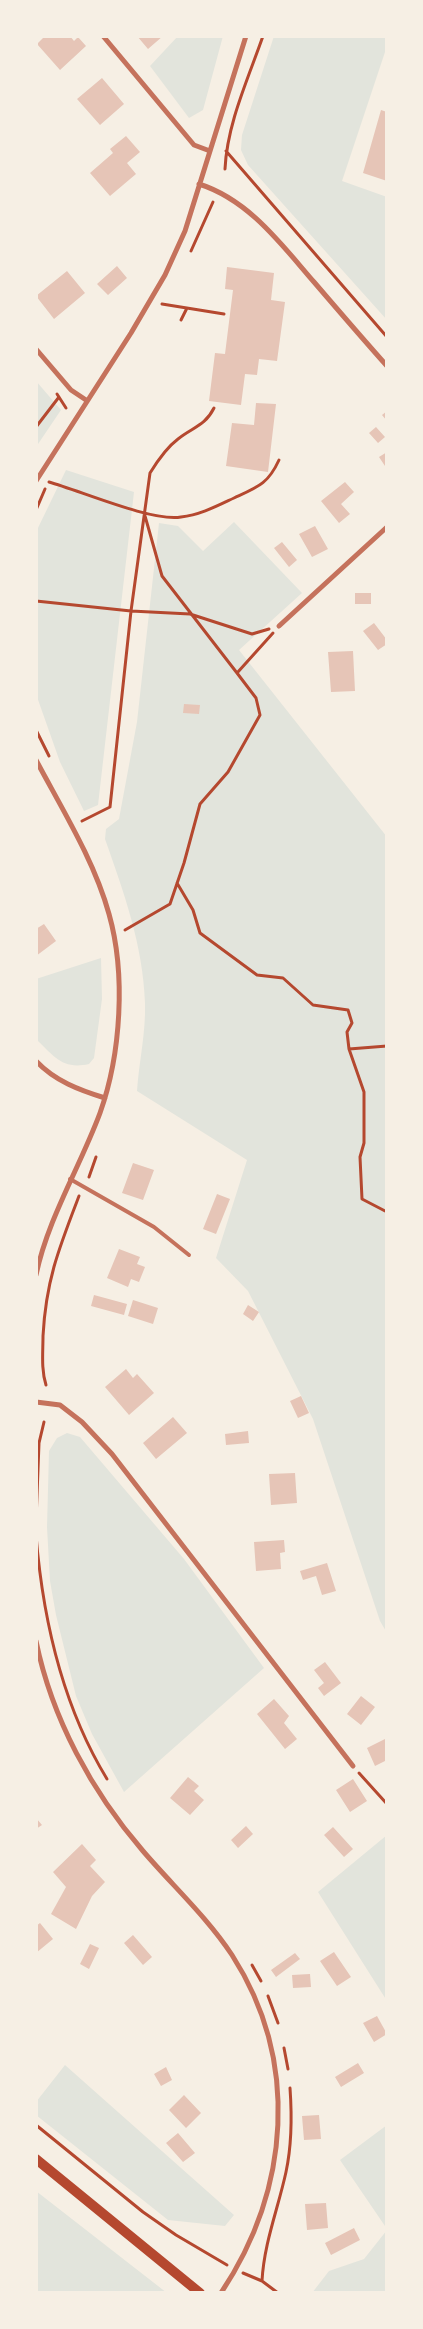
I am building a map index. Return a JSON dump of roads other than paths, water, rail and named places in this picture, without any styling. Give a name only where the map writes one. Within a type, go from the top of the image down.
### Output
[{"type":"main road","points":[[36,2159],[200,2293]]},
{"type":"street","points":[[103,36],[194,145],[210,151]]},
{"type":"street","points":[[36,481],[86,400],[131,333],[165,275],[185,231],[246,36]]},
{"type":"street","points":[[200,184],[229,196],[265,226],[387,366]]},
{"type":"street","points":[[36,349],[71,390],[86,400]]},
{"type":"street","points":[[278,626],[387,527]]},
{"type":"street","points":[[36,760],[95,874],[111,922],[117,954],[118,1005],[117,1040],[105,1098],[46,1240],[36,1275]]},
{"type":"street","points":[[36,1061],[62,1082],[105,1098]]},
{"type":"street","points":[[36,1402],[60,1405],[82,1422],[112,1454],[279,1667],[353,1766]]},
{"type":"street","points":[[36,1641],[59,1713],[95,1788],[124,1829],[231,1953],[256,1999],[271,2044],[279,2100],[278,2140],[274,2168],[251,2236],[221,2293]]},
{"type":"lane","points":[[70,1179],[154,1227],[189,1255]]}]
